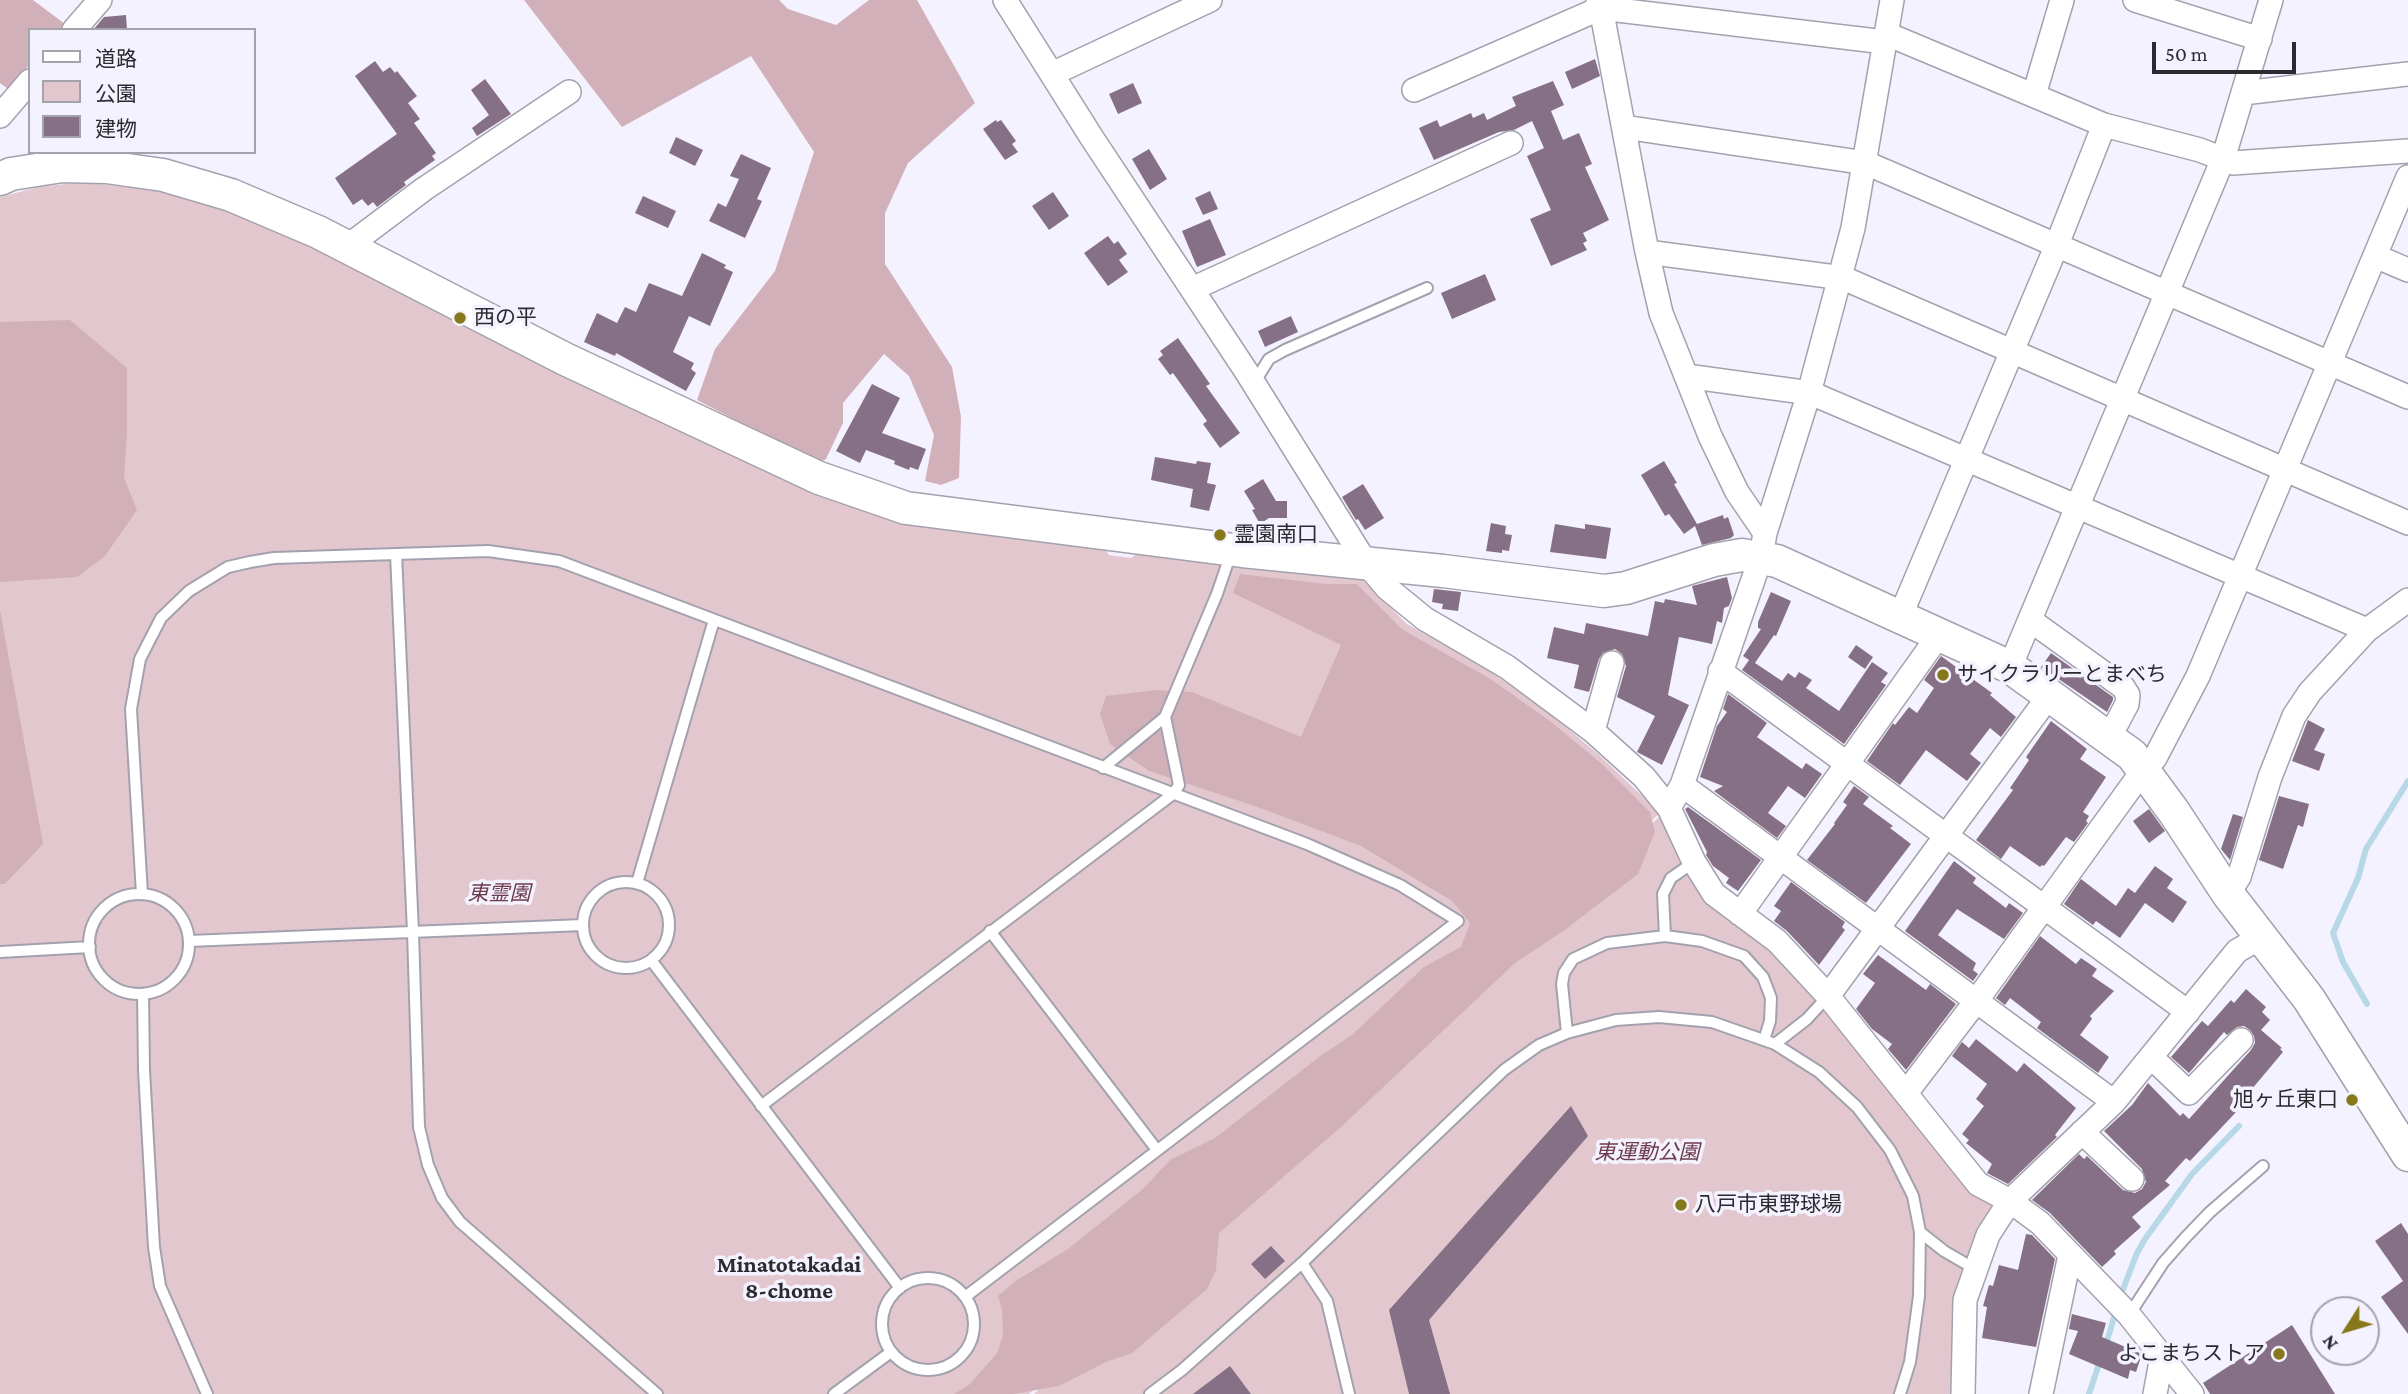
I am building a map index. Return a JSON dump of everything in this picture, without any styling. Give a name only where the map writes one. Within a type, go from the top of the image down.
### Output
[{"type":"street","points":[[76,28],[100,0]]},
{"type":"street","points":[[1005,0],[1254,383],[1366,563],[1387,588],[1425,619],[1507,667],[1593,731],[1644,777],[1669,808],[1694,862],[1714,894],[1777,941],[1828,996],[1978,1184],[2010,1201],[2040,1223],[2129,1315],[2192,1394]]},
{"type":"street","points":[[1052,74],[1210,0]]},
{"type":"street","points":[[1669,808],[1682,785],[1763,545],[1809,393],[1840,278],[1866,163],[1892,0]]},
{"type":"street","points":[[2034,95],[2062,0]]},
{"type":"street","points":[[2135,0],[2260,39]]},
{"type":"street","points":[[2010,667],[2223,159],[2272,0]]},
{"type":"street","points":[[1599,4],[1661,313],[1710,436],[1763,545],[1777,561],[2010,667],[2132,755],[2228,894],[2309,999],[2408,1155]]},
{"type":"street","points":[[1413,90],[1599,4],[1886,38],[2104,124],[2243,164],[2408,151]]},
{"type":"street","points":[[2243,93],[2408,74]]},
{"type":"street","points":[[0,116],[28,84]]},
{"type":"street","points":[[347,247],[424,189],[569,92]]},
{"type":"street","points":[[1900,617],[2056,247],[2104,124]]},
{"type":"street","points":[[1624,127],[1866,163],[2408,397]]},
{"type":"street","points":[[1192,289],[1511,143]]},
{"type":"street","points":[[0,179],[11,174],[62,166],[107,167],[163,175],[231,195],[347,247],[565,359],[831,482],[906,508],[1232,550],[1604,591],[1639,584],[1714,560],[1742,555],[1763,545]]},
{"type":"street","points":[[1906,1093],[1977,1000],[2144,769],[2155,758],[2198,676],[2408,177]]},
{"type":"street","points":[[1647,252],[1840,278],[2408,523]]},
{"type":"street","points":[[2375,256],[2408,270]]},
{"type":"street","points":[[1686,376],[1809,393],[2367,630]]},
{"type":"street","points":[[2228,894],[2239,877],[2270,777],[2294,716],[2310,692],[2367,630],[2408,600]]},
{"type":"street","points":[[2030,620],[2123,687],[2128,695],[2127,704],[2109,738]]},
{"type":"street","points":[[1740,914],[1939,635]]},
{"type":"street","points":[[1593,731],[1612,663]]},
{"type":"street","points":[[1720,671],[2188,1012]]},
{"type":"street","points":[[1828,996],[2049,696]]},
{"type":"street","points":[[1682,785],[2114,1102]]},
{"type":"street","points":[[1963,1394],[1965,1300],[1987,1235],[2010,1201],[2114,1102],[2237,951],[2261,936]]},
{"type":"street","points":[[2151,1057],[2189,1093],[2241,1040]]},
{"type":"street","points":[[2082,1132],[2132,1179]]},
{"type":"street","points":[[2041,1394],[2070,1255]]},
{"type":"street","points":[[2155,1394],[2162,1356]]},
{"type":"lane","points":[[1254,383],[1269,359],[1284,350],[1427,288]]},
{"type":"lane","points":[[1103,768],[1165,717],[1217,594],[1232,550]]},
{"type":"lane","points":[[142,894],[131,709],[139,659],[161,618],[189,591],[228,567],[274,558],[488,551],[559,561],[1307,845],[1400,885],[1458,921],[965,1297]]},
{"type":"lane","points":[[396,554],[419,1127],[428,1165],[442,1198],[460,1222],[657,1394]]},
{"type":"lane","points":[[637,883],[714,621]]},
{"type":"lane","points":[[761,1106],[1173,794],[1179,785],[1165,717]]},
{"type":"lane","points":[[1665,936],[1663,894],[1671,878],[1694,862]]},
{"type":"lane","points":[[615,883],[637,883],[656,895],[667,914],[667,936],[663,947],[651,960],[637,967],[626,968],[604,962],[589,947],[583,925],[584,914],[595,894],[615,883]]},
{"type":"lane","points":[[142,894],[154,897],[174,909],[187,929],[189,941],[189,953],[179,975],[160,990],[143,994],[125,992],[104,979],[97,970],[90,947],[90,935],[100,914],[119,899],[142,894]]},
{"type":"lane","points":[[189,941],[583,925]]},
{"type":"lane","points":[[990,930],[1157,1150]]},
{"type":"lane","points":[[1567,1033],[1562,984],[1564,973],[1573,959],[1606,943],[1665,936],[1702,941],[1744,956],[1763,977],[1772,998],[1770,1021],[1763,1040]]},
{"type":"lane","points":[[0,952],[90,947]]},
{"type":"lane","points":[[651,960],[900,1288]]},
{"type":"lane","points":[[143,994],[144,1070],[154,1247],[160,1286],[207,1394]]},
{"type":"lane","points":[[1775,1044],[1807,1019],[1828,996]]},
{"type":"lane","points":[[1150,1394],[1182,1370],[1302,1263],[1504,1069],[1539,1045],[1567,1033],[1616,1020],[1659,1017],[1712,1022],[1775,1044],[1819,1072],[1857,1107],[1890,1150],[1913,1196],[1920,1233],[1919,1296],[1910,1362],[1900,1394]]},
{"type":"lane","points":[[2129,1315],[2163,1263],[2185,1238],[2210,1212],[2263,1166]]},
{"type":"lane","points":[[1920,1233],[1975,1269]]},
{"type":"lane","points":[[1302,1263],[1327,1301],[1349,1394]]},
{"type":"lane","points":[[920,1278],[931,1278],[953,1285],[965,1297],[973,1311],[974,1333],[965,1353],[957,1361],[936,1370],[925,1371],[904,1364],[891,1352],[884,1338],[883,1316],[892,1296],[900,1288],[920,1278]]},
{"type":"lane","points":[[834,1394],[891,1352]]},
{"type":"green space","name":"東霊園","points":[[83,182],[163,192],[262,220],[787,480],[1103,547],[1109,555],[1131,558],[1141,551],[1360,577],[1407,624],[1488,670],[1549,713],[1598,754],[1660,813],[1246,1188],[1029,1394],[0,1394],[0,197],[39,187]]},
{"type":"green space","name":"東運動公園","points":[[1669,808],[1740,914],[2010,1201],[1975,1269],[1963,1394],[1034,1394],[1236,1201]]},
{"type":"shaded area","points":[[0,0],[33,0],[65,24],[62,28],[28,28],[28,66],[8,89],[0,83]]},
{"type":"shaded area","points":[[524,0],[779,0],[788,9],[836,25],[869,0],[917,0],[975,103],[908,163],[885,213],[885,264],[952,367],[961,417],[959,478],[941,485],[925,481],[934,435],[909,376],[884,354],[843,403],[843,423],[826,459],[819,463],[697,400],[715,349],[775,271],[814,152],[751,56],[622,127]]},
{"type":"shaded area","points":[[70,320],[127,368],[124,478],[137,510],[105,556],[77,577],[0,582],[0,322]]},
{"type":"shaded area","points":[[1240,574],[1326,584],[1357,584],[1403,630],[1489,678],[1550,721],[1603,765],[1650,812],[1655,832],[1638,874],[1566,929],[1515,963],[1342,1126],[1219,1233],[1216,1270],[1207,1289],[1132,1353],[1106,1362],[1059,1386],[1014,1394],[954,1394],[970,1384],[997,1353],[1003,1336],[1002,1310],[998,1296],[1017,1280],[1068,1249],[1143,1189],[1170,1160],[1215,1138],[1319,1057],[1352,1035],[1424,967],[1461,947],[1470,923],[1452,901],[1361,846],[1255,806],[1149,771],[1110,744],[1100,714],[1106,696],[1157,690],[1192,692],[1301,737],[1341,645],[1233,593]]},
{"type":"shaded area","points":[[0,610],[43,844],[5,884],[0,884]]},
{"type":"building","points":[[126,15],[127,28],[95,28],[104,17]]},
{"type":"building","points":[[1595,59],[1600,76],[1572,89],[1565,72]]},
{"type":"building","points":[[375,61],[383,72],[390,67],[395,73],[397,71],[417,96],[408,103],[420,119],[414,123],[436,153],[432,156],[435,160],[404,182],[406,185],[377,207],[373,202],[368,206],[362,199],[353,205],[335,178],[397,134],[355,76]]},
{"type":"building","points":[[485,79],[511,114],[477,136],[472,128],[489,115],[471,90]]},
{"type":"building","points":[[1553,81],[1564,105],[1551,111],[1563,140],[1579,133],[1592,164],[1585,167],[1609,220],[1583,233],[1587,241],[1583,243],[1587,250],[1551,266],[1530,219],[1551,210],[1527,156],[1544,148],[1532,121],[1434,160],[1419,128],[1437,120],[1440,127],[1471,113],[1473,118],[1484,113],[1487,120],[1516,106],[1512,97]]},
{"type":"building","points":[[1133,83],[1142,103],[1118,114],[1109,94]]},
{"type":"building","points":[[996,120],[1001,120],[1016,141],[1012,144],[1018,152],[1005,160],[983,129]]},
{"type":"building","points":[[676,137],[703,150],[695,166],[669,153]]},
{"type":"building","points":[[1149,149],[1167,179],[1150,190],[1132,159]]},
{"type":"building","points":[[741,154],[771,168],[757,199],[762,201],[745,238],[709,221],[718,203],[726,207],[739,179],[730,176]]},
{"type":"building","points":[[1210,191],[1218,209],[1203,215],[1195,198]]},
{"type":"building","points":[[1053,192],[1069,216],[1049,230],[1032,206]]},
{"type":"building","points":[[643,196],[676,211],[668,228],[635,213]]},
{"type":"building","points":[[1210,219],[1226,255],[1197,267],[1182,231]]},
{"type":"building","points":[[1108,236],[1114,244],[1118,241],[1127,254],[1119,260],[1128,272],[1108,286],[1084,253]]},
{"type":"building","points":[[702,253],[726,265],[724,268],[733,272],[710,326],[689,316],[673,352],[694,363],[691,369],[696,373],[686,391],[616,353],[615,356],[584,342],[597,313],[617,323],[625,307],[636,312],[649,283],[682,296]]},
{"type":"building","points":[[1485,274],[1496,300],[1452,319],[1441,293]]},
{"type":"building","points":[[1291,316],[1298,332],[1265,347],[1258,331]]},
{"type":"building","points":[[1178,338],[1210,384],[1206,386],[1240,433],[1220,448],[1203,424],[1207,421],[1173,373],[1170,375],[1158,359],[1163,355],[1160,351]]},
{"type":"building","points":[[872,384],[900,398],[882,433],[926,449],[918,470],[910,467],[909,470],[894,464],[895,461],[866,450],[860,463],[836,451]]},
{"type":"building","points":[[1155,457],[1196,464],[1197,461],[1211,463],[1207,483],[1216,485],[1209,511],[1190,507],[1193,489],[1151,480]]},
{"type":"building","points":[[1664,461],[1697,524],[1723,515],[1724,519],[1728,517],[1734,535],[1731,538],[1702,545],[1695,526],[1684,534],[1669,514],[1665,516],[1641,475]]},
{"type":"building","points":[[1263,479],[1276,501],[1287,501],[1287,518],[1269,518],[1260,524],[1244,491]]},
{"type":"building","points":[[1363,484],[1384,518],[1365,530],[1342,497]]},
{"type":"building","points":[[1491,523],[1506,526],[1505,534],[1512,535],[1509,551],[1486,551]]},
{"type":"building","points":[[1555,524],[1585,529],[1585,524],[1611,528],[1606,559],[1550,552]]},
{"type":"building","points":[[1727,577],[1732,598],[1729,606],[1724,608],[1722,623],[1717,621],[1712,644],[1679,637],[1668,695],[1689,705],[1662,765],[1637,752],[1655,716],[1617,697],[1626,666],[1622,654],[1615,649],[1603,653],[1589,692],[1574,688],[1579,665],[1547,658],[1554,627],[1584,634],[1586,623],[1648,636],[1655,601],[1664,603],[1665,599],[1697,605],[1692,586]]},
{"type":"building","points":[[1434,589],[1461,592],[1458,611],[1442,609],[1443,604],[1432,602]]},
{"type":"building","points":[[1771,592],[1791,601],[1776,636],[1774,635],[1755,663],[1782,681],[1788,673],[1795,678],[1799,672],[1812,680],[1806,688],[1839,711],[1872,662],[1888,673],[1881,682],[1886,685],[1844,744],[1742,670],[1749,660],[1743,656],[1761,629],[1758,628],[1758,622]]},
{"type":"building","points":[[1856,645],[1873,657],[1865,669],[1848,657]]},
{"type":"building","points":[[2051,653],[2113,697],[2107,712],[2041,667]]},
{"type":"building","points":[[1941,656],[1992,693],[1990,695],[2016,717],[2001,737],[1990,728],[1970,754],[1981,763],[1967,781],[1926,750],[1900,785],[1867,761],[1893,723],[1895,725],[1909,707],[1917,713],[1934,688],[1924,680]]},
{"type":"building","points":[[1728,694],[1767,723],[1757,737],[1802,769],[1806,763],[1822,774],[1805,798],[1788,786],[1768,813],[1786,826],[1777,838],[1714,791],[1723,786],[1700,777],[1717,726],[1727,712],[1723,709]]},
{"type":"building","points":[[2308,720],[2325,729],[2314,750],[2325,754],[2319,771],[2292,761]]},
{"type":"building","points":[[2051,721],[2087,749],[2080,759],[2106,777],[2083,812],[2089,816],[2086,821],[2088,823],[2074,842],[2066,837],[2044,866],[2040,867],[2010,846],[2001,859],[1976,840],[2013,790],[2010,788],[2029,760],[2026,757]]},
{"type":"building","points":[[1854,786],[1869,797],[1863,804],[1893,826],[1890,828],[1911,844],[1866,903],[1807,860],[1835,824],[1847,805],[1843,802]]},
{"type":"building","points":[[2279,796],[2309,804],[2303,827],[2298,825],[2283,869],[2259,860]]},
{"type":"building","points":[[1688,807],[1761,860],[1738,891],[1726,883],[1729,878],[1713,866],[1706,855],[1707,852],[1685,809]]},
{"type":"building","points":[[2149,809],[2165,831],[2149,843],[2133,821]]},
{"type":"building","points":[[2233,814],[2243,817],[2230,860],[2221,849]]},
{"type":"building","points":[[1954,861],[1976,878],[1973,883],[2006,908],[2009,903],[2023,913],[2004,939],[1957,909],[1938,935],[1976,963],[1973,970],[1978,974],[1973,981],[1905,931]]},
{"type":"building","points":[[2155,866],[2173,879],[2167,888],[2187,902],[2173,923],[2145,903],[2120,938],[2096,921],[2093,925],[2064,904],[2081,879],[2116,906],[2128,888],[2135,893]]},
{"type":"building","points":[[1791,882],[1845,922],[1842,927],[1845,930],[1819,965],[1774,921],[1781,911],[1774,906]]},
{"type":"building","points":[[2040,936],[2076,964],[2081,958],[2097,969],[2092,976],[2114,991],[2090,1016],[2092,1019],[2080,1035],[2109,1057],[2098,1073],[2037,1028],[2041,1022],[2010,998],[2005,1005],[1996,998]]},
{"type":"building","points":[[1878,955],[1926,990],[1930,984],[1956,1004],[1906,1070],[1888,1049],[1892,1044],[1872,1029],[1856,1009],[1875,983],[1863,974]]},
{"type":"building","points":[[2246,989],[2266,1007],[2262,1012],[2270,1020],[2261,1030],[2282,1048],[2280,1049],[2283,1052],[2236,1108],[2238,1110],[2190,1161],[2186,1158],[2165,1181],[2170,1185],[2132,1217],[2141,1227],[2114,1251],[2116,1254],[2102,1267],[2050,1213],[2032,1200],[2079,1154],[2084,1159],[2087,1156],[2123,1190],[2135,1193],[2142,1189],[2146,1182],[2142,1169],[2104,1131],[2132,1105],[2148,1083],[2180,1116],[2183,1113],[2189,1119],[2251,1050],[2255,1043],[2254,1036],[2244,1026],[2237,1027],[2227,1035],[2224,1032],[2189,1073],[2171,1057],[2202,1021],[2208,1026],[2231,1000],[2234,1003]]},
{"type":"building","points":[[1976,1039],[2017,1072],[2024,1063],[2076,1108],[2055,1135],[2057,1137],[2008,1184],[1987,1173],[1992,1164],[1966,1143],[1969,1140],[1962,1134],[1984,1106],[1976,1099],[1987,1084],[1952,1056],[1962,1042],[1969,1048]]},
{"type":"building","points":[[1571,1106],[1588,1136],[1429,1320],[1450,1394],[1409,1394],[1389,1310]]},
{"type":"building","points":[[2401,1223],[2408,1234],[2408,1334],[2381,1297],[2403,1281],[2375,1241]]},
{"type":"building","points":[[2026,1234],[2032,1235],[2055,1259],[2036,1347],[1982,1338],[1987,1307],[1983,1306],[1989,1285],[1993,1286],[1999,1265],[2018,1270]]},
{"type":"building","points":[[1271,1246],[1285,1261],[1265,1279],[1251,1264]]},
{"type":"building","points":[[2072,1314],[2106,1323],[2102,1337],[2142,1354],[2136,1372],[2130,1370],[2128,1379],[2069,1354],[2078,1331],[2069,1329]]},
{"type":"building","name":"よこまちストア","points":[[2292,1325],[2310,1354],[2310,1366],[2318,1366],[2335,1394],[2210,1394],[2203,1383]]},
{"type":"building","points":[[1230,1366],[1251,1394],[1193,1394]]},
{"type":"waterway","points":[[2367,1004],[2343,962],[2333,933],[2358,878],[2366,849],[2408,781]]},
{"type":"waterway","points":[[2120,1297],[2145,1239],[2192,1174],[2239,1126]]},
{"type":"waterway","points":[[2106,1344],[2116,1311]]},
{"type":"waterway","points":[[2089,1394],[2100,1361]]},
{"type":"place","name":"西の平","points":[[460,318]]},
{"type":"place","name":"霊園南口","points":[[1220,535]]},
{"type":"place","name":"サイクラリーとまべち","points":[[1943,675]]},
{"type":"place","name":"旭ヶ丘東口","points":[[2352,1100]]},
{"type":"place","name":"八戸市東野球場","points":[[1681,1205]]},
{"type":"place","name":"よこまちストア","points":[[2279,1354]]},
{"type":"district","name":"Minatotakadai 8-chome","points":[[789,1278]]}]
